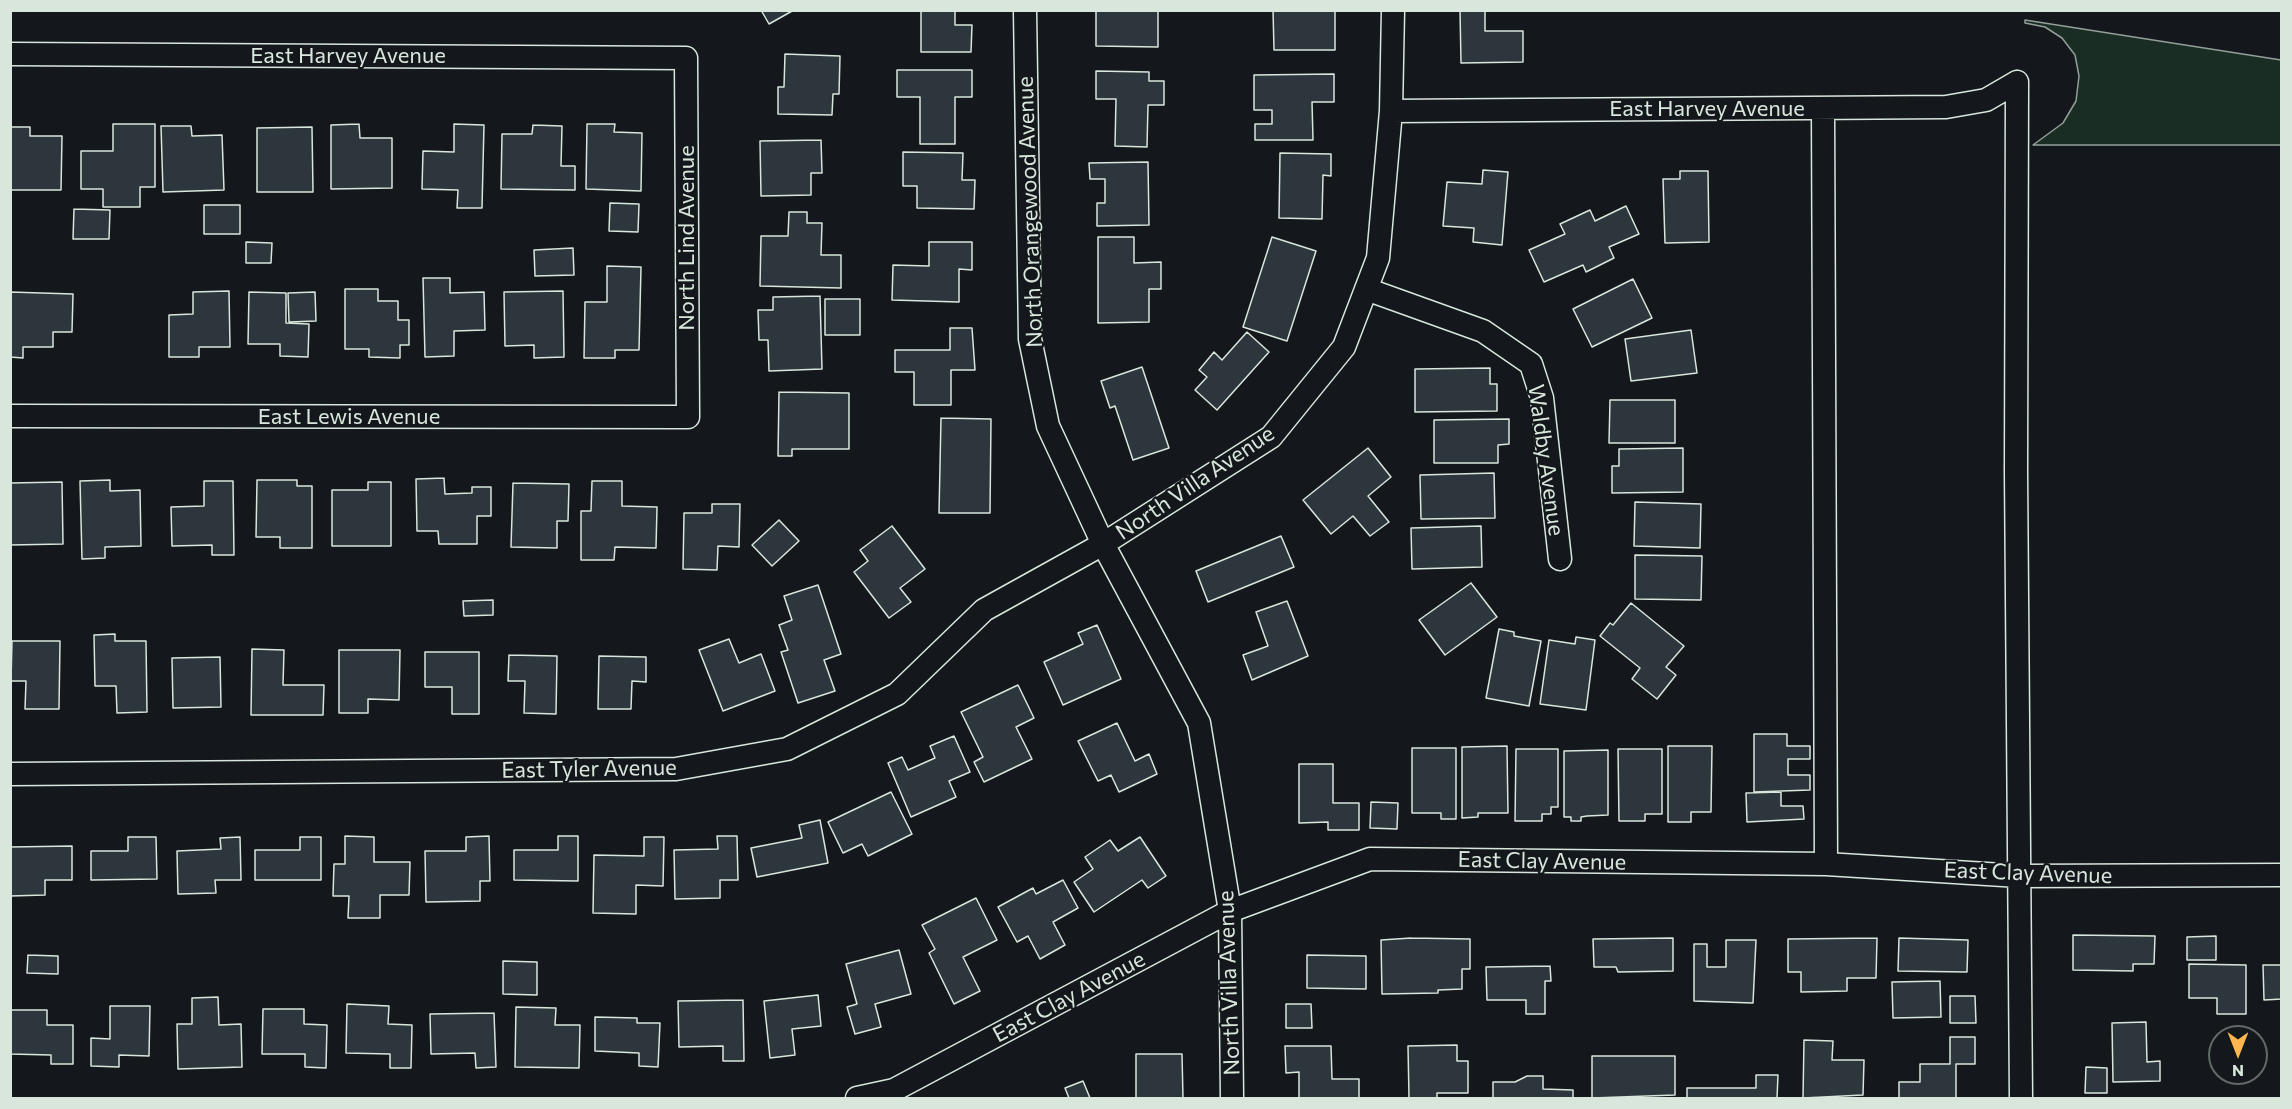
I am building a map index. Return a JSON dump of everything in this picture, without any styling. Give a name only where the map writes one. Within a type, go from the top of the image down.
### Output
[{"type":"street","name":"North Orangewood Avenue","points":[[1025,10],[1030,339],[1048,426],[1103,544]]},
{"type":"street","name":"North Villa Avenue","points":[[1233,1098],[1230,911],[1199,723],[1103,544],[1271,437],[1344,347],[1378,258],[1391,111],[1393,10]]},
{"type":"street","name":"East Harvey Avenue","points":[[10,54],[686,58]]},
{"type":"street","name":"North Lind Avenue","points":[[686,58],[688,417]]},
{"type":"street","name":"East Harvey Avenue","points":[[1391,111],[1946,107],[1986,100],[2017,82],[2016,471],[2019,876]]},
{"type":"street","points":[[1823,108],[1826,864]]},
{"type":"street","name":"Waldby Avenue","points":[[1366,290],[1483,331],[1531,364],[1542,398],[1560,559]]},
{"type":"street","name":"East Lewis Avenue","points":[[10,416],[688,417]]},
{"type":"street","name":"East Tyler Avenue","points":[[10,774],[676,769],[787,749],[897,694],[984,610],[1103,544]]},
{"type":"street","name":"East Clay Avenue","points":[[857,1098],[894,1090],[1230,911],[1370,859],[1826,864],[2019,876],[2282,875]]},
{"type":"street","points":[[2019,876],[2021,1098]]},
{"type":"green space","points":[[2025,20],[2281,60],[2281,145],[2033,145],[2063,123],[2076,101],[2079,76],[2075,55],[2062,38],[2045,27],[2025,23]]},
{"type":"building","points":[[761,10],[794,10],[769,24]]},
{"type":"building","points":[[921,10],[955,10],[955,25],[972,25],[971,52],[921,52]]},
{"type":"building","points":[[1096,10],[1158,10],[1158,47],[1096,46]]},
{"type":"building","points":[[1273,10],[1335,10],[1335,50],[1274,50]]},
{"type":"building","points":[[1460,10],[1485,10],[1485,31],[1523,31],[1523,62],[1461,63]]},
{"type":"building","points":[[785,54],[840,56],[839,94],[833,94],[832,115],[778,114],[778,87],[784,87]]},
{"type":"building","points":[[897,70],[972,70],[972,97],[955,97],[955,144],[920,144],[920,97],[897,97]]},
{"type":"building","points":[[1096,71],[1149,72],[1149,81],[1164,81],[1164,105],[1148,105],[1147,147],[1115,146],[1116,99],[1096,99]]},
{"type":"building","points":[[1334,74],[1334,102],[1312,102],[1313,140],[1255,140],[1255,124],[1272,124],[1272,110],[1254,110],[1254,75]]},
{"type":"building","points":[[113,124],[155,124],[155,187],[140,187],[140,207],[103,207],[103,189],[81,189],[81,151],[113,151]]},
{"type":"building","points":[[359,124],[360,138],[392,138],[392,188],[331,189],[331,125]]},
{"type":"building","points":[[454,124],[484,125],[482,208],[457,208],[458,190],[422,189],[423,151],[454,152]]},
{"type":"building","points":[[587,124],[615,124],[614,132],[642,133],[641,191],[586,189]]},
{"type":"building","points":[[533,125],[562,126],[561,166],[575,166],[575,190],[501,189],[502,134],[532,134]]},
{"type":"building","points":[[161,126],[191,126],[192,136],[222,135],[224,190],[163,192]]},
{"type":"building","points":[[10,127],[30,127],[30,136],[62,136],[61,190],[10,190]]},
{"type":"building","points":[[312,127],[313,192],[257,192],[257,128]]},
{"type":"building","points":[[821,140],[822,173],[811,173],[811,195],[761,196],[760,141]]},
{"type":"building","points":[[903,152],[963,153],[962,180],[975,180],[974,209],[917,208],[917,186],[903,186]]},
{"type":"building","points":[[1280,153],[1331,154],[1331,176],[1323,175],[1322,219],[1279,218]]},
{"type":"building","points":[[1148,162],[1149,225],[1097,226],[1097,203],[1105,203],[1105,179],[1090,179],[1089,163]]},
{"type":"building","points":[[1483,170],[1508,172],[1502,245],[1473,242],[1474,228],[1443,226],[1447,182],[1482,184]]},
{"type":"building","points":[[1680,171],[1708,171],[1709,242],[1665,243],[1663,179],[1680,179]]},
{"type":"building","points":[[610,203],[639,204],[638,232],[609,231]]},
{"type":"building","points":[[204,205],[240,205],[240,234],[204,234]]},
{"type":"building","points":[[1626,206],[1639,234],[1609,247],[1614,258],[1586,272],[1583,265],[1544,282],[1529,250],[1565,234],[1560,224],[1590,210],[1595,221]]},
{"type":"building","points":[[74,209],[110,210],[109,239],[73,239]]},
{"type":"building","points":[[789,212],[807,212],[807,223],[822,223],[821,255],[841,255],[841,288],[760,286],[761,236],[788,236]]},
{"type":"building","points":[[1098,237],[1134,237],[1134,263],[1161,262],[1161,289],[1149,289],[1149,322],[1098,323]]},
{"type":"building","points":[[1272,237],[1316,251],[1287,341],[1243,327]]},
{"type":"building","points":[[246,242],[272,243],[271,263],[246,263]]},
{"type":"building","points":[[929,242],[972,242],[972,270],[959,269],[959,302],[892,300],[893,265],[929,266]]},
{"type":"building","points":[[573,248],[574,275],[535,276],[534,250]]},
{"type":"building","points":[[607,266],[641,267],[639,350],[615,350],[615,358],[584,358],[585,302],[607,302]]},
{"type":"building","points":[[423,278],[450,278],[450,293],[484,292],[485,330],[454,331],[454,356],[425,357]]},
{"type":"building","points":[[1633,279],[1652,318],[1592,347],[1573,309]]},
{"type":"building","points":[[345,289],[378,289],[378,301],[398,301],[398,320],[409,320],[409,345],[400,345],[400,358],[369,357],[369,349],[345,349]]},
{"type":"building","points":[[229,291],[230,347],[199,347],[199,357],[169,357],[169,315],[193,314],[193,292]]},
{"type":"building","points":[[563,291],[564,357],[534,358],[534,345],[505,346],[504,292]]},
{"type":"building","points":[[10,292],[73,294],[72,332],[53,332],[53,347],[23,347],[23,358],[10,357]]},
{"type":"building","points":[[249,292],[286,293],[286,323],[309,324],[308,357],[280,356],[280,344],[248,344]]},
{"type":"building","points":[[315,292],[316,321],[289,322],[288,293]]},
{"type":"building","points":[[820,296],[822,369],[769,371],[768,340],[759,340],[758,310],[773,310],[773,297]]},
{"type":"building","points":[[825,299],[860,299],[860,335],[825,335]]},
{"type":"building","points":[[950,328],[972,328],[975,370],[951,370],[951,405],[914,405],[914,372],[895,372],[895,350],[950,350]]},
{"type":"building","points":[[1691,330],[1697,373],[1631,381],[1625,339]]},
{"type":"building","points":[[1247,332],[1269,352],[1217,410],[1195,390],[1207,377],[1199,370],[1214,352],[1222,360]]},
{"type":"building","points":[[1142,367],[1169,448],[1133,460],[1115,406],[1110,408],[1101,381]]},
{"type":"building","points":[[1490,368],[1490,384],[1497,384],[1497,411],[1415,412],[1415,369]]},
{"type":"building","points":[[779,392],[849,393],[849,449],[792,449],[792,456],[778,456]]},
{"type":"building","points":[[1610,400],[1675,400],[1675,443],[1609,443]]},
{"type":"building","points":[[941,418],[991,419],[990,513],[939,513]]},
{"type":"building","points":[[1509,419],[1509,444],[1498,445],[1498,463],[1434,463],[1434,420]]},
{"type":"building","points":[[1368,448],[1391,477],[1368,496],[1389,522],[1370,536],[1353,516],[1331,534],[1303,500]]},
{"type":"building","points":[[1683,448],[1683,492],[1612,493],[1612,466],[1619,466],[1619,449]]},
{"type":"building","points":[[1494,473],[1495,518],[1421,519],[1420,475]]},
{"type":"building","points":[[444,478],[445,494],[472,493],[472,487],[491,487],[491,516],[477,516],[477,544],[439,544],[438,531],[417,531],[416,479]]},
{"type":"building","points":[[110,480],[110,491],[140,490],[141,546],[105,547],[105,558],[82,559],[80,481]]},
{"type":"building","points":[[257,480],[297,480],[297,486],[312,486],[312,548],[280,548],[280,537],[256,537]]},
{"type":"building","points":[[204,481],[233,481],[234,555],[212,555],[212,545],[172,546],[171,507],[204,506]]},
{"type":"building","points":[[592,481],[622,481],[622,506],[657,507],[656,548],[615,547],[614,560],[581,560],[581,511],[591,511]]},
{"type":"building","points":[[62,482],[63,544],[10,545],[10,483]]},
{"type":"building","points":[[368,482],[391,482],[391,546],[332,546],[332,490],[368,490]]},
{"type":"building","points":[[513,483],[569,484],[568,521],[557,521],[557,548],[511,547]]},
{"type":"building","points":[[1635,502],[1701,504],[1700,548],[1634,546]]},
{"type":"building","points":[[712,504],[740,504],[739,547],[718,546],[717,570],[683,569],[684,513],[712,513]]},
{"type":"building","points":[[779,520],[799,541],[772,566],[752,545]]},
{"type":"building","points":[[892,526],[925,569],[900,588],[911,602],[889,618],[854,572],[868,561],[860,550]]},
{"type":"building","points":[[1481,526],[1482,567],[1412,569],[1411,528]]},
{"type":"building","points":[[1281,536],[1294,567],[1208,602],[1196,571]]},
{"type":"building","points":[[1635,555],[1702,556],[1701,600],[1635,599]]},
{"type":"building","points":[[1471,583],[1497,617],[1445,655],[1419,620]]},
{"type":"building","points":[[818,585],[841,654],[824,660],[835,691],[798,703],[781,652],[788,650],[779,625],[792,620],[784,596]]},
{"type":"building","points":[[493,600],[493,615],[464,616],[463,601]]},
{"type":"building","points":[[1287,601],[1308,656],[1252,680],[1243,655],[1268,646],[1256,612]]},
{"type":"building","points":[[1631,603],[1684,646],[1666,667],[1676,675],[1657,699],[1632,679],[1640,668],[1600,636],[1610,623],[1613,625]]},
{"type":"building","points":[[1097,625],[1121,679],[1063,705],[1044,662],[1083,644],[1078,633]]},
{"type":"building","points":[[1499,629],[1514,632],[1514,636],[1541,641],[1529,706],[1486,698]]},
{"type":"building","points":[[115,634],[115,641],[146,641],[147,712],[117,713],[116,686],[95,686],[94,635]]},
{"type":"building","points":[[1576,637],[1595,640],[1586,710],[1540,704],[1549,640],[1575,644]]},
{"type":"building","points":[[729,639],[739,663],[761,654],[775,691],[723,711],[699,650]]},
{"type":"building","points":[[12,641],[60,641],[59,709],[25,709],[26,681],[11,681]]},
{"type":"building","points":[[252,649],[284,650],[283,685],[324,685],[323,715],[251,715]]},
{"type":"building","points":[[339,650],[400,650],[399,700],[368,699],[368,713],[339,713]]},
{"type":"building","points":[[425,652],[479,652],[479,714],[452,714],[452,687],[425,687]]},
{"type":"building","points":[[509,655],[557,656],[556,714],[524,713],[525,681],[508,681]]},
{"type":"building","points":[[599,656],[646,657],[646,682],[632,681],[631,709],[598,709]]},
{"type":"building","points":[[220,657],[221,707],[173,708],[172,658]]},
{"type":"building","points":[[1018,685],[1034,718],[1016,727],[1032,759],[984,782],[974,762],[983,757],[961,712]]},
{"type":"building","points":[[1117,723],[1135,761],[1149,754],[1157,774],[1119,792],[1111,775],[1098,781],[1078,741]]},
{"type":"building","points":[[1754,734],[1787,734],[1787,746],[1810,746],[1810,759],[1788,759],[1788,775],[1810,775],[1810,790],[1754,792]]},
{"type":"building","points":[[954,736],[970,772],[949,781],[956,797],[911,817],[888,763],[902,757],[908,770],[935,758],[930,746]]},
{"type":"building","points":[[1507,746],[1508,813],[1478,813],[1478,817],[1462,818],[1462,747]]},
{"type":"building","points":[[1668,746],[1712,746],[1711,812],[1691,812],[1691,822],[1668,822]]},
{"type":"building","points":[[1412,748],[1456,748],[1456,819],[1441,819],[1441,813],[1412,813]]},
{"type":"building","points":[[1516,749],[1558,749],[1558,807],[1551,807],[1551,814],[1542,814],[1542,821],[1515,821]]},
{"type":"building","points":[[1618,749],[1662,749],[1662,814],[1645,814],[1645,821],[1619,821]]},
{"type":"building","points":[[1608,750],[1608,815],[1581,817],[1581,821],[1571,821],[1571,817],[1564,817],[1564,751]]},
{"type":"building","points":[[1299,764],[1333,764],[1333,803],[1359,803],[1359,830],[1328,830],[1328,822],[1299,823]]},
{"type":"building","points":[[891,792],[912,834],[868,856],[862,844],[843,853],[828,822]]},
{"type":"building","points":[[1781,792],[1781,806],[1803,806],[1804,819],[1747,822],[1746,793]]},
{"type":"building","points":[[1371,802],[1398,803],[1397,829],[1370,828]]},
{"type":"building","points":[[820,820],[828,863],[757,877],[751,848],[802,838],[799,825]]},
{"type":"building","points":[[345,836],[374,837],[374,862],[410,862],[409,895],[380,895],[380,918],[348,918],[349,896],[333,896],[334,864],[345,864]]},
{"type":"building","points":[[489,836],[490,881],[480,881],[480,901],[426,902],[425,851],[466,851],[466,837]]},
{"type":"building","points":[[558,836],[578,836],[578,881],[514,880],[514,850],[558,850]]},
{"type":"building","points":[[717,836],[737,836],[738,880],[720,880],[720,898],[675,899],[674,850],[718,849]]},
{"type":"building","points":[[128,837],[156,837],[157,879],[91,880],[91,851],[128,851]]},
{"type":"building","points":[[240,837],[241,880],[215,880],[216,893],[178,894],[177,851],[221,849],[220,838]]},
{"type":"building","points":[[300,837],[321,837],[321,880],[255,880],[255,850],[300,850]]},
{"type":"building","points":[[644,837],[664,837],[663,886],[636,885],[636,914],[593,913],[594,855],[644,856]]},
{"type":"building","points":[[1140,837],[1166,876],[1148,888],[1142,880],[1094,912],[1074,882],[1093,869],[1085,857],[1110,840],[1118,851]]},
{"type":"building","points":[[72,846],[72,880],[45,880],[45,895],[10,896],[10,847]]},
{"type":"building","points":[[1063,880],[1078,908],[1053,922],[1065,945],[1040,959],[1028,936],[1017,942],[998,907],[1033,888],[1036,894]]},
{"type":"building","points":[[976,898],[997,940],[963,957],[980,991],[954,1004],[929,953],[935,949],[922,925]]},
{"type":"building","points":[[2073,935],[2155,936],[2154,964],[2133,964],[2133,971],[2073,970]]},
{"type":"building","points":[[2216,936],[2216,960],[2187,960],[2187,937]]},
{"type":"building","points":[[1673,938],[1673,971],[1618,972],[1616,967],[1594,967],[1593,939]]},
{"type":"building","points":[[1877,938],[1876,978],[1847,978],[1847,991],[1801,992],[1801,972],[1788,972],[1788,939]]},
{"type":"building","points":[[1899,938],[1968,940],[1967,972],[1898,971]]},
{"type":"building","points":[[1470,939],[1470,969],[1462,969],[1462,989],[1438,990],[1438,993],[1382,994],[1381,940]]},
{"type":"building","points":[[1726,940],[1756,940],[1753,1003],[1694,1001],[1694,944],[1707,944],[1707,967],[1726,967]]},
{"type":"building","points":[[899,950],[911,994],[875,1004],[881,1027],[855,1034],[847,1007],[857,1004],[846,964]]},
{"type":"building","points":[[28,955],[58,956],[58,974],[27,973]]},
{"type":"building","points":[[1307,955],[1366,956],[1366,989],[1307,988]]},
{"type":"building","points":[[503,961],[537,962],[537,995],[503,994]]},
{"type":"building","points":[[2189,964],[2246,965],[2246,1014],[2217,1014],[2217,998],[2189,998]]},
{"type":"building","points":[[2263,965],[2282,965],[2282,999],[2264,1000]]},
{"type":"building","points":[[1550,966],[1551,981],[1545,981],[1545,1014],[1526,1014],[1526,1000],[1487,1000],[1486,967]]},
{"type":"building","points":[[1940,981],[1941,1017],[1893,1018],[1892,982]]},
{"type":"building","points":[[818,995],[821,1026],[792,1029],[795,1055],[770,1058],[764,1001]]},
{"type":"building","points":[[1950,996],[1975,996],[1976,1023],[1950,1023]]},
{"type":"building","points":[[218,997],[219,1025],[241,1024],[242,1067],[178,1069],[177,1024],[192,1024],[192,998]]},
{"type":"building","points":[[743,1000],[744,1061],[723,1061],[723,1046],[679,1047],[678,1001]]},
{"type":"building","points":[[347,1004],[389,1006],[388,1024],[412,1025],[411,1068],[390,1068],[390,1054],[346,1053]]},
{"type":"building","points":[[1286,1004],[1311,1004],[1312,1028],[1286,1028]]},
{"type":"building","points":[[110,1006],[150,1006],[149,1056],[119,1055],[119,1067],[91,1066],[91,1038],[110,1039]]},
{"type":"building","points":[[516,1007],[556,1008],[555,1025],[580,1025],[579,1068],[515,1067]]},
{"type":"building","points":[[263,1009],[304,1009],[304,1024],[327,1025],[326,1068],[305,1067],[305,1054],[262,1054]]},
{"type":"building","points":[[10,1010],[47,1010],[47,1025],[73,1025],[73,1064],[51,1064],[51,1055],[10,1054]]},
{"type":"building","points":[[494,1013],[496,1067],[476,1068],[475,1053],[431,1054],[430,1014]]},
{"type":"building","points":[[595,1017],[637,1018],[637,1023],[660,1023],[658,1067],[639,1066],[639,1053],[595,1051]]},
{"type":"building","points":[[2146,1022],[2147,1062],[2160,1061],[2160,1081],[2113,1082],[2112,1023]]},
{"type":"building","points":[[1950,1037],[1975,1037],[1975,1064],[1956,1064],[1956,1098],[1899,1098],[1899,1082],[1920,1082],[1920,1064],[1950,1064]]},
{"type":"building","points":[[1804,1040],[1833,1041],[1832,1060],[1864,1060],[1863,1095],[1803,1098]]},
{"type":"building","points":[[1457,1045],[1457,1061],[1468,1061],[1468,1093],[1437,1093],[1437,1098],[1409,1098],[1408,1046]]},
{"type":"building","points":[[1285,1046],[1331,1046],[1332,1079],[1359,1079],[1359,1098],[1299,1098],[1299,1072],[1286,1073]]},
{"type":"building","points":[[1136,1054],[1182,1054],[1183,1098],[1136,1098]]},
{"type":"building","points":[[1592,1056],[1675,1056],[1675,1095],[1592,1098]]},
{"type":"building","points":[[2086,1067],[2107,1068],[2107,1093],[2085,1093]]},
{"type":"building","points":[[1756,1075],[1778,1075],[1777,1098],[1687,1098],[1687,1088],[1756,1088]]},
{"type":"building","points":[[1527,1076],[1543,1076],[1543,1089],[1573,1090],[1573,1098],[1493,1098],[1493,1082],[1515,1082]]},
{"type":"building","points":[[1083,1081],[1090,1098],[1069,1098],[1065,1088]]}]
